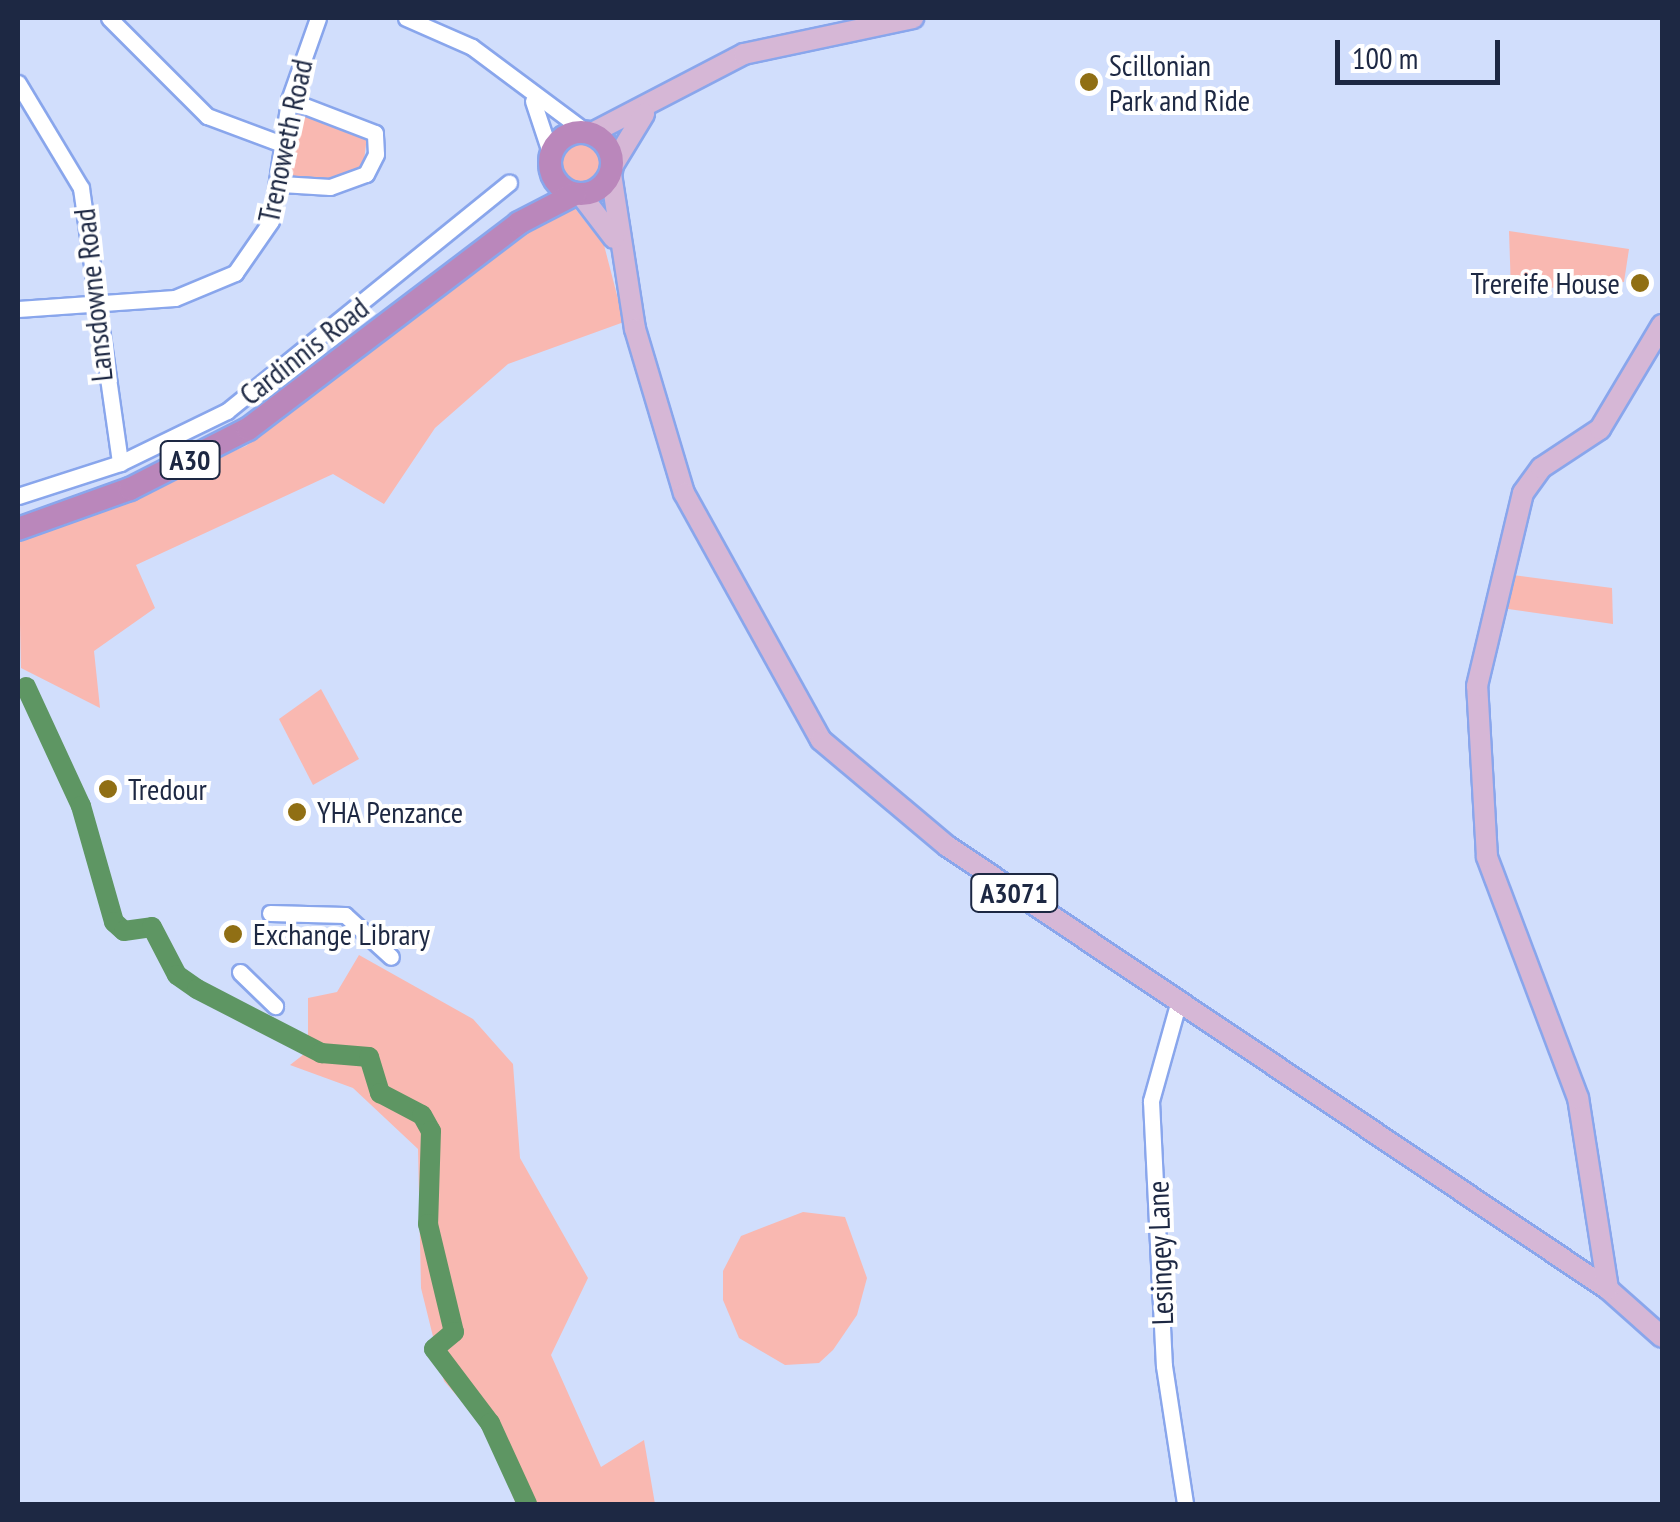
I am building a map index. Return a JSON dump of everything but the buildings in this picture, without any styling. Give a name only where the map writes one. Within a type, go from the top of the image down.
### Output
[{"type":"highway","points":[[589,133],[612,170],[578,195],[550,161],[562,138],[589,133]]},
{"type":"highway","name":"A30","points":[[519,223],[550,161]]},
{"type":"highway","name":"A30","points":[[18,528],[130,489],[257,424],[519,223],[578,195]]},
{"type":"main road","points":[[589,133],[648,109],[744,54],[913,18]]},
{"type":"main road","points":[[612,170],[648,109]]},
{"type":"main road","name":"A3071","points":[[612,170],[618,244],[684,493],[821,740],[947,846],[1608,1289],[1662,1337]]},
{"type":"main road","name":"A3071","points":[[578,195],[618,244]]},
{"type":"main road","points":[[1608,1289],[1578,1098],[1488,856],[1477,686],[1523,493],[1541,468],[1600,429],[1662,325]]},
{"type":"street","points":[[108,18],[207,116],[282,144]]},
{"type":"street","name":"Trenoweth Road","points":[[18,309],[98,307],[205,291],[235,273],[256,251],[281,184],[289,100],[317,18]]},
{"type":"street","points":[[406,18],[487,57],[532,98],[589,133]]},
{"type":"street","name":"Lansdowne Road","points":[[18,83],[81,188],[120,463]]},
{"type":"street","points":[[532,98],[550,161]]},
{"type":"street","points":[[281,184],[330,187],[366,174],[376,154],[375,133],[289,100]]},
{"type":"street","name":"Cardinnis Road","points":[[18,496],[120,463],[227,411],[296,362],[510,183]]},
{"type":"street","points":[[270,914],[345,915],[392,957]]},
{"type":"street","points":[[240,972],[275,1006]]},
{"type":"street","name":"Lesingey Lane","points":[[1178,1004],[1152,1124],[1163,1350],[1186,1504]]},
{"type":"shaded area","points":[[294,108],[367,136],[363,169],[323,186],[287,182]]},
{"type":"shaded area","points":[[580,139],[597,146],[604,163],[597,180],[580,187],[563,180],[556,163],[563,146]]},
{"type":"shaded area","points":[[574,207],[604,245],[624,322],[508,364],[435,428],[384,504],[333,474],[136,565],[155,608],[94,651],[100,708],[21,668],[18,536],[246,446],[524,230]]},
{"type":"shaded area","points":[[1509,231],[1629,249],[1624,282],[1511,291]]},
{"type":"shaded area","points":[[1513,575],[1612,588],[1613,624],[1501,608]]},
{"type":"shaded area","points":[[321,689],[359,759],[313,785],[279,719]]},
{"type":"shaded area","points":[[359,955],[473,1019],[513,1064],[520,1158],[588,1278],[551,1355],[601,1467],[644,1440],[655,1504],[516,1504],[484,1427],[444,1381],[421,1288],[418,1149],[353,1088],[290,1065],[308,1051],[308,998],[337,992]]},
{"type":"shaded area","points":[[803,1212],[845,1217],[867,1278],[857,1315],[833,1350],[819,1363],[785,1365],[739,1338],[723,1300],[723,1271],[741,1236]]},
{"type":"waterway","points":[[26,687],[81,806],[114,922],[124,931],[152,927],[177,975],[197,989],[321,1053],[369,1057],[380,1093],[422,1115],[431,1131],[428,1224],[454,1332],[434,1349],[490,1423],[527,1504]]},
{"type":"place","name":"Scillonian Park and Ride","points":[[1089,82]]},
{"type":"place","name":"Trereife House","points":[[1640,283]]},
{"type":"place","name":"Tredour","points":[[108,789]]},
{"type":"place","name":"YHA Penzance","points":[[297,812]]},
{"type":"place","name":"Exchange Library","points":[[233,934]]}]
